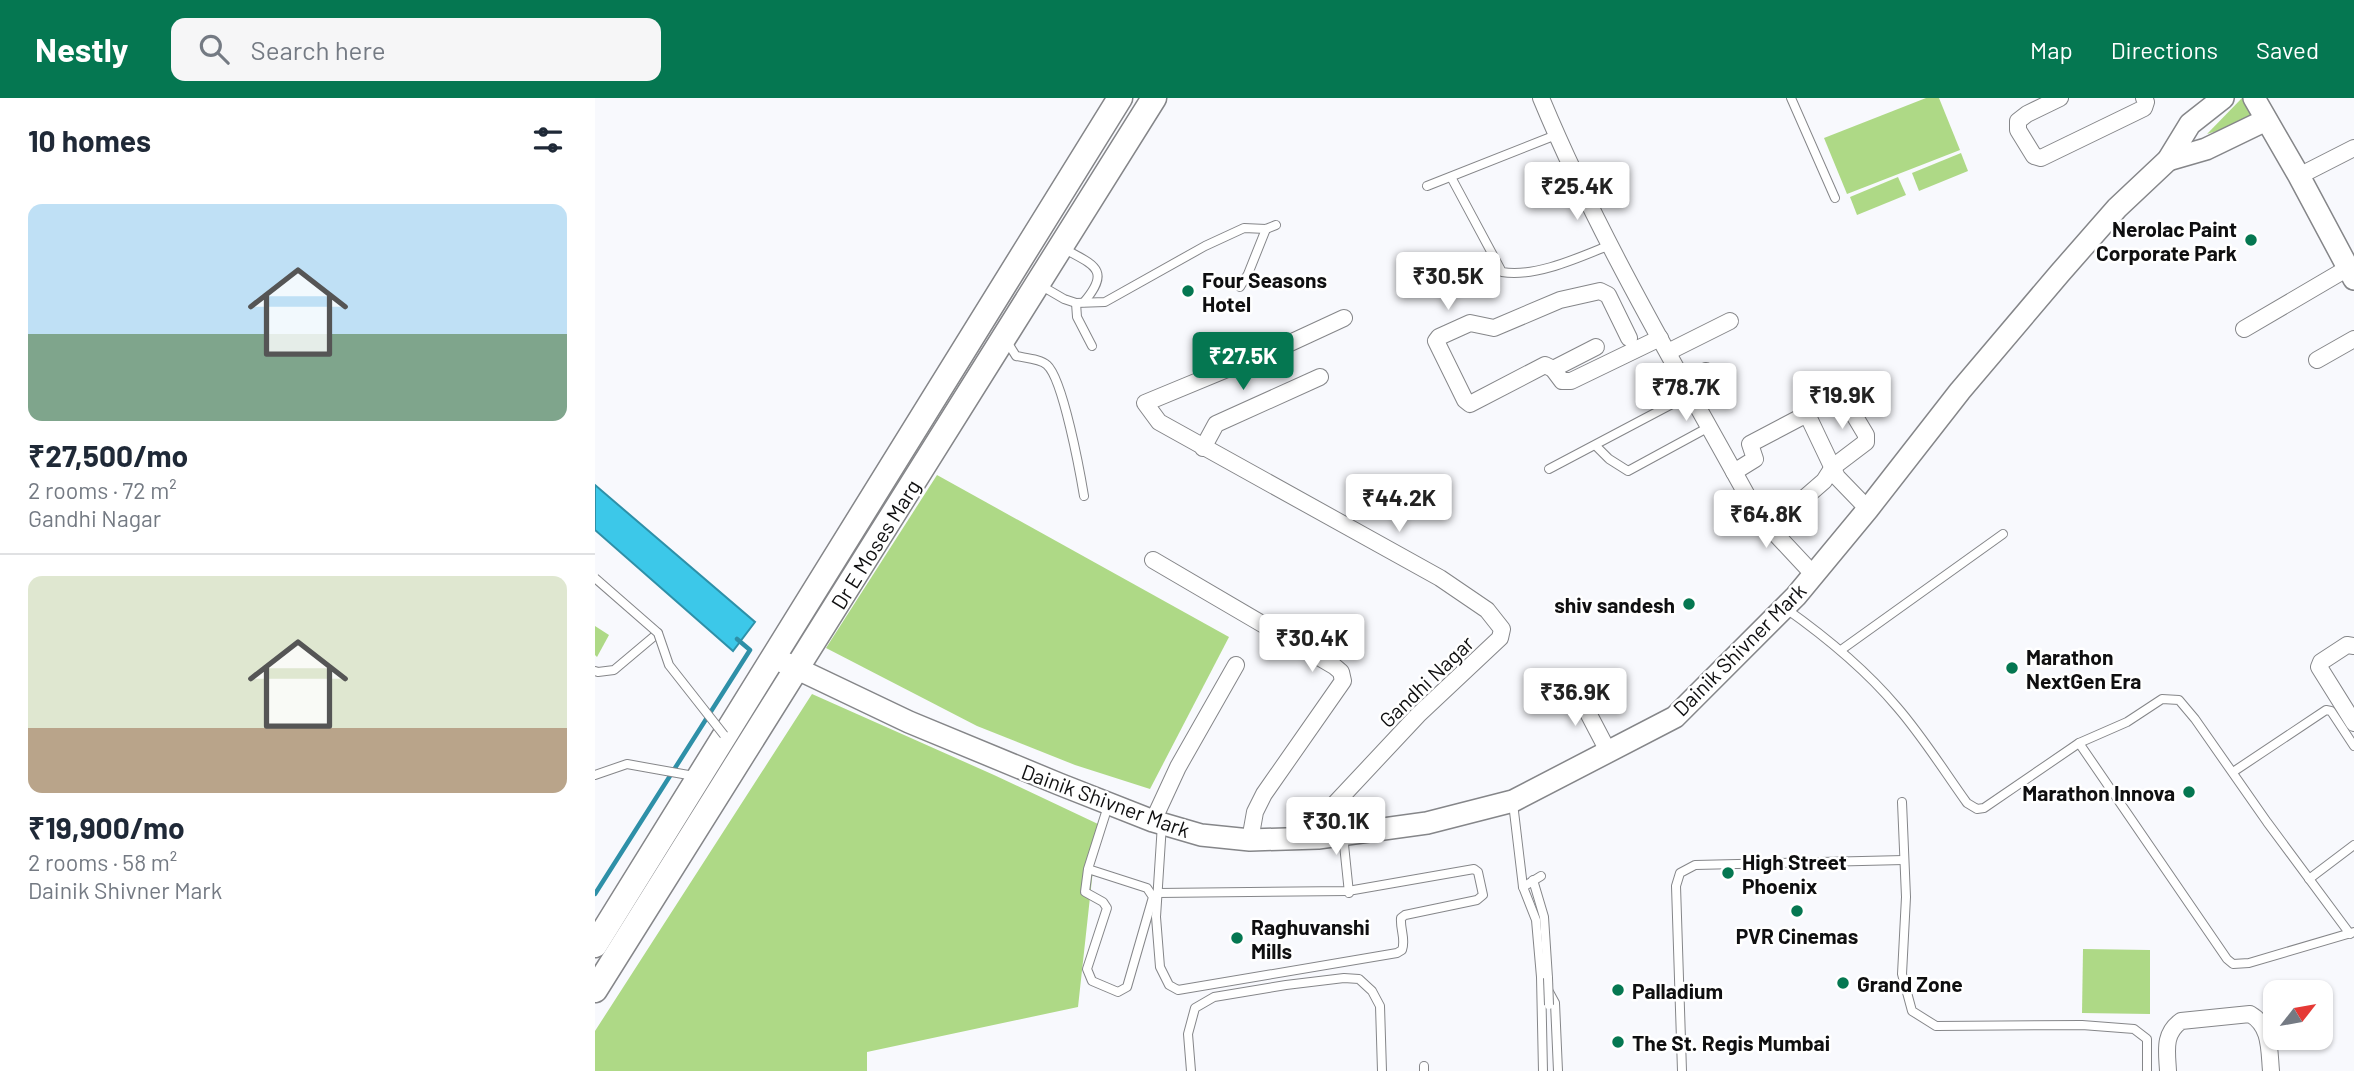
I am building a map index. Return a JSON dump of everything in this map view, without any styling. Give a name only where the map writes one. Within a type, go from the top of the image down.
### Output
[{"type":"main road","name":"Dr E Moses Marg","points":[[595,945],[688,775],[724,734],[898,459],[1120,98]]},
{"type":"main road","name":"Dr E Moses Marg","points":[[595,990],[1154,98]]},
{"type":"main road","points":[[2168,160],[2190,124],[2223,98]]},
{"type":"main road","points":[[2257,99],[2351,273]]},
{"type":"main road","points":[[2168,160],[2206,149],[2266,120]]},
{"type":"main road","points":[[1096,137],[1119,153]]},
{"type":"main road","name":"Dainik Shivner Mark","points":[[772,656],[909,722],[1158,822],[1201,835],[1250,841],[1318,838],[1427,823],[1513,801],[1675,717],[1785,608],[1868,509],[1960,391],[2060,273],[2117,208],[2168,160]]},
{"type":"main road","points":[[898,459],[919,473]]},
{"type":"street","points":[[1541,98],[1567,160],[1610,245],[1750,501],[1770,528],[1813,574]]},
{"type":"street","points":[[2060,98],[2018,121],[2018,130],[2034,156],[2041,158],[2138,111],[2146,103],[2144,98]]},
{"type":"street","points":[[2299,176],[2354,148]]},
{"type":"street","points":[[2243,329],[2351,273]]},
{"type":"street","points":[[1618,295],[1633,287]]},
{"type":"street","points":[[1660,338],[1633,335],[1608,295],[1600,291],[1560,300],[1494,328],[1469,323],[1437,338],[1468,404],[1545,365],[1553,369],[1562,381],[1571,382],[1660,338],[1730,321]]},
{"type":"street","name":"Gandhi Nagar","points":[[1318,838],[1329,810],[1418,715],[1500,638],[1502,629],[1487,610],[1440,578],[1159,422],[1145,404],[1343,318]]},
{"type":"street","points":[[2317,360],[2354,339]]},
{"type":"street","points":[[1553,369],[1596,347]]},
{"type":"street","points":[[1688,388],[1706,371]]},
{"type":"street","points":[[1203,447],[1216,424],[1320,377]]},
{"type":"street","points":[[1770,528],[1824,481],[1833,467],[1866,442],[1866,435],[1835,383],[1803,398],[1801,403],[1833,467],[1837,477],[1868,509]]},
{"type":"street","points":[[1734,472],[1755,459],[1750,444],[1807,414]]},
{"type":"street","points":[[1153,560],[1341,672],[1343,681],[1264,794],[1255,812],[1250,841]]},
{"type":"street","points":[[2354,646],[2347,645],[2321,662],[2319,667],[2354,723]]},
{"type":"street","points":[[1158,822],[1178,767],[1236,665]]},
{"type":"street","points":[[1574,686],[1609,753]]},
{"type":"street","points":[[724,734],[746,750]]},
{"type":"street","points":[[2168,1071],[2167,1039],[2172,1027],[2181,1021],[2250,1014],[2257,1018],[2268,1034],[2271,1071]]},
{"type":"lane","points":[[1791,98],[1835,198]]},
{"type":"lane","points":[[1427,186],[1556,135]]},
{"type":"lane","points":[[1451,177],[1502,272],[1514,274],[1539,269],[1610,245]]},
{"type":"lane","points":[[1038,284],[1080,302],[1105,302],[1205,246],[1244,228],[1266,229],[1276,225]]},
{"type":"lane","points":[[1240,287],[1266,229]]},
{"type":"lane","points":[[1061,246],[1086,261],[1097,272],[1099,279],[1096,288],[1080,302],[1077,317],[1092,346]]},
{"type":"lane","points":[[1004,338],[1016,356],[1046,364],[1055,376],[1075,446],[1084,496]]},
{"type":"lane","points":[[1549,470],[1596,446],[1688,388]]},
{"type":"lane","points":[[1596,446],[1609,459],[1628,471],[1709,427]]},
{"type":"lane","points":[[1841,650],[2003,534]]},
{"type":"lane","points":[[595,578],[658,633],[669,665],[724,734]]},
{"type":"lane","points":[[1785,608],[1841,650],[1898,708],[1972,807],[1984,807],[2080,743],[2127,722],[2162,699],[2179,700],[2309,879],[2352,933],[2249,963],[2233,964],[2080,743]]},
{"type":"lane","points":[[595,671],[614,670],[658,633]]},
{"type":"lane","points":[[2233,772],[2326,710],[2330,711],[2354,746]]},
{"type":"lane","points":[[595,775],[627,764],[688,775],[720,789]]},
{"type":"lane","points":[[1513,801],[1523,887],[1536,920],[1541,977],[1543,1071]]},
{"type":"lane","points":[[1902,802],[1906,897],[1902,974],[1912,1011],[1936,1026],[2082,1025],[2134,1029],[2147,1039],[2147,1071]]},
{"type":"lane","points":[[1088,869],[1147,888],[1153,897],[1126,987],[1118,992],[1093,981],[1087,969],[1107,908],[1103,902],[1085,892],[1088,869],[1109,803]]},
{"type":"lane","points":[[1158,822],[1156,916],[1160,967],[1169,985],[1178,990],[1355,956],[1381,956],[1402,950],[1405,943],[1401,918],[1405,915],[1477,900],[1483,895],[1478,872],[1474,869],[1348,892],[1158,893]]},
{"type":"lane","points":[[1343,835],[1348,892]]},
{"type":"lane","points":[[2309,879],[2354,845]]},
{"type":"lane","points":[[1682,1071],[1676,886],[1681,873],[1695,865],[1904,860]]},
{"type":"lane","points":[[1523,887],[1537,878],[1544,917],[1555,1071]]},
{"type":"lane","points":[[1541,977],[1555,1003],[1555,1071]]},
{"type":"lane","points":[[1191,1071],[1188,1034],[1195,1007],[1214,997],[1344,978],[1359,979],[1372,991],[1381,1006],[1383,1071]]},
{"type":"green space","points":[[1926,98],[1939,98],[1960,150],[1847,194],[1824,138]]},
{"type":"green space","points":[[2242,98],[2255,120],[2207,134]]},
{"type":"green space","points":[[1961,153],[1968,171],[1919,191],[1912,173]]},
{"type":"green space","points":[[1898,177],[1906,195],[1857,215],[1850,197]]},
{"type":"green space","points":[[937,475],[1229,637],[1150,789],[1075,765],[977,726],[826,648]]},
{"type":"green space","points":[[595,626],[609,635],[597,657],[595,655]]},
{"type":"green space","points":[[812,694],[1098,824],[1078,1007],[867,1052],[867,1071],[595,1071],[595,1031]]},
{"type":"green space","points":[[2083,949],[2150,950],[2150,1014],[2082,1013]]},
{"type":"water","points":[[595,485],[755,622],[733,651],[595,530]]},
{"type":"waterway","points":[[595,894],[750,650],[737,639]]},
{"type":"place","name":"Nerolac Paint Corporate Park","points":[[2251,240]]},
{"type":"place","name":"Four Seasons Hotel","points":[[1188,291]]},
{"type":"place","name":"shiv sandesh","points":[[1689,604]]},
{"type":"place","name":"Marathon NextGen Era","points":[[2012,668]]},
{"type":"place","name":"Marathon Innova","points":[[2189,792]]},
{"type":"place","name":"High Street Phoenix","points":[[1728,873]]},
{"type":"place","name":"PVR Cinemas","points":[[1797,911]]},
{"type":"place","name":"Raghuvanshi Mills","points":[[1237,938]]},
{"type":"place","name":"Grand Zone","points":[[1843,983]]},
{"type":"place","name":"Palladium","points":[[1618,990]]},
{"type":"place","name":"The St. Regis Mumbai","points":[[1618,1042]]}]
